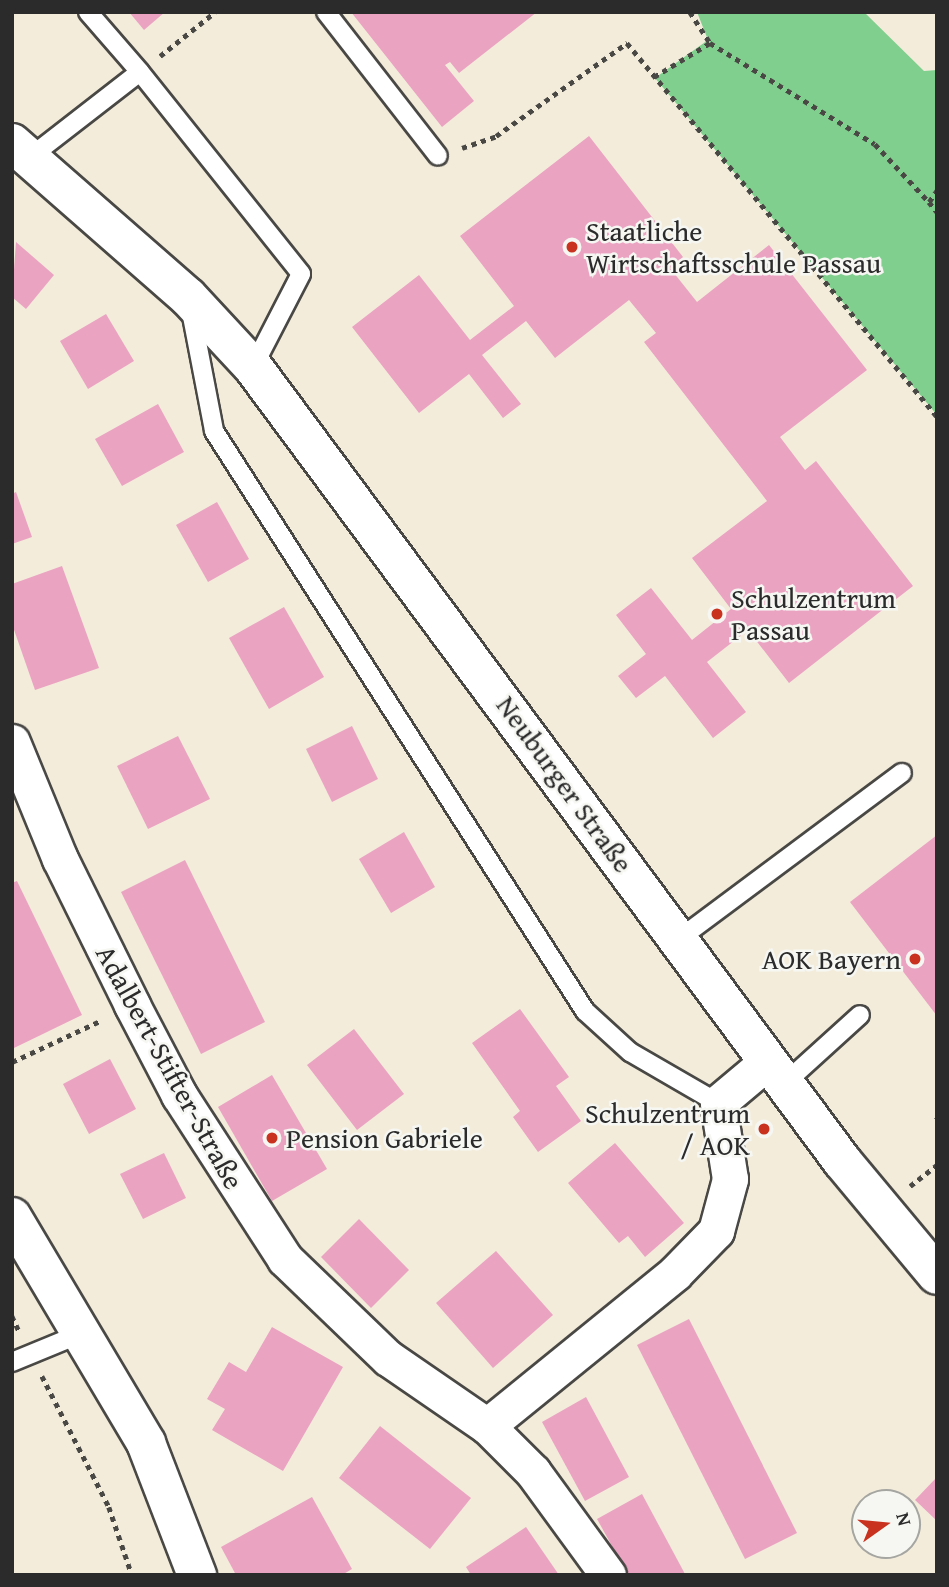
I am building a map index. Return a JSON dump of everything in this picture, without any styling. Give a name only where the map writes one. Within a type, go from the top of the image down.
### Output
[{"type":"street","name":"Neuburger Straße","points":[[21,150],[188,297],[253,367],[776,1072],[937,1275]]},
{"type":"street","name":"Adalbert-Stifter-Straße","points":[[12,742],[60,859],[131,1005],[179,1095],[271,1239],[336,1314],[488,1426],[533,1472],[608,1575]]},
{"type":"street","points":[[488,1426],[675,1273],[716,1231],[730,1179],[718,1103],[776,1072]]},
{"type":"street","points":[[12,1217],[146,1443],[197,1575]]},
{"type":"lane","points":[[88,12],[140,72],[301,274],[253,367]]},
{"type":"lane","points":[[326,12],[438,156]]},
{"type":"lane","points":[[21,150],[140,72]]},
{"type":"lane","points":[[188,297],[214,432],[585,1011],[630,1052],[718,1103]]},
{"type":"lane","points":[[679,939],[902,773]]},
{"type":"lane","points":[[776,1072],[860,1015]]},
{"type":"lane","points":[[12,1362],[80,1334]]},
{"type":"path","points":[[140,72],[215,12]]},
{"type":"path","points":[[690,12],[710,43],[875,144],[937,212]]},
{"type":"path","points":[[438,156],[496,136],[627,43],[937,417]]},
{"type":"path","points":[[654,77],[710,43]]},
{"type":"path","points":[[929,202],[937,190]]},
{"type":"path","points":[[12,1062],[104,1020]]},
{"type":"path","points":[[907,1188],[937,1165]]},
{"type":"path","points":[[12,1316],[109,1507],[132,1575]]},
{"type":"green space","points":[[697,12],[864,12],[924,71],[937,70],[937,415],[655,78],[708,40]]},
{"type":"building","points":[[129,12],[165,12],[144,30]]},
{"type":"building","points":[[351,12],[537,12],[459,73],[450,62],[445,65],[474,101],[442,127]]},
{"type":"building","points":[[589,136],[683,257],[670,268],[697,302],[769,245],[867,370],[780,437],[805,470],[816,461],[913,586],[789,683],[748,630],[707,662],[746,712],[713,738],[665,676],[636,698],[618,676],[646,654],[616,615],[651,588],[692,640],[731,609],[692,558],[767,501],[644,342],[656,333],[629,300],[555,358],[526,321],[482,355],[521,404],[503,418],[469,374],[419,413],[352,327],[419,275],[470,340],[514,306],[460,236]]},
{"type":"building","points":[[16,242],[54,275],[26,309],[12,297]]},
{"type":"building","points":[[106,314],[134,361],[88,389],[60,341]]},
{"type":"building","points":[[158,404],[184,452],[122,486],[95,439]]},
{"type":"building","points":[[16,492],[32,537],[12,544],[12,494]]},
{"type":"building","points":[[217,502],[249,559],[208,582],[176,525]]},
{"type":"building","points":[[62,566],[99,668],[35,690],[12,624],[12,584]]},
{"type":"building","points":[[284,607],[324,677],[269,709],[229,638]]},
{"type":"building","points":[[352,726],[378,779],[332,802],[306,749]]},
{"type":"building","points":[[178,736],[210,799],[148,829],[117,766]]},
{"type":"building","points":[[404,832],[435,887],[391,913],[359,859]]},
{"type":"building","name":"AOK Bayern","points":[[937,835],[937,1016],[850,902]]},
{"type":"building","points":[[185,860],[265,1022],[201,1054],[121,892]]},
{"type":"building","points":[[17,881],[82,1015],[14,1048],[12,883]]},
{"type":"building","points":[[520,1009],[569,1077],[556,1086],[581,1121],[538,1152],[513,1117],[520,1111],[472,1043]]},
{"type":"building","points":[[354,1029],[404,1094],[357,1130],[307,1065]]},
{"type":"building","points":[[110,1059],[136,1109],[89,1134],[63,1084]]},
{"type":"building","name":"Pension Gabriele","points":[[272,1075],[327,1169],[272,1201],[218,1107]]},
{"type":"building","points":[[615,1143],[684,1223],[645,1257],[628,1236],[619,1243],[568,1183]]},
{"type":"building","points":[[164,1153],[186,1198],[143,1219],[120,1174]]},
{"type":"building","points":[[359,1219],[409,1270],[371,1308],[321,1257]]},
{"type":"building","points":[[496,1251],[553,1315],[493,1368],[436,1303]]},
{"type":"building","points":[[689,1319],[797,1533],[745,1559],[637,1345]]},
{"type":"building","points":[[272,1327],[343,1367],[283,1471],[212,1430],[225,1409],[207,1399],[229,1362],[246,1372]]},
{"type":"building","points":[[586,1397],[629,1477],[585,1501],[542,1422]]},
{"type":"building","points":[[380,1426],[471,1498],[430,1549],[339,1478]]},
{"type":"building","points":[[937,1477],[937,1521],[921,1506],[921,1494]]},
{"type":"building","points":[[642,1494],[685,1574],[628,1575],[597,1519]]},
{"type":"building","points":[[312,1497],[352,1569],[342,1575],[236,1575],[221,1547]]},
{"type":"building","points":[[526,1527],[559,1575],[471,1575],[466,1567]]},
{"type":"place","name":"Staatliche Wirtschaftsschule Passau","points":[[572,247]]},
{"type":"place","name":"Schulzentrum Passau","points":[[717,614]]},
{"type":"place","name":"AOK Bayern","points":[[915,959]]},
{"type":"place","name":"Schulzentrum / AOK","points":[[764,1129]]},
{"type":"place","name":"Pension Gabriele","points":[[272,1138]]}]
